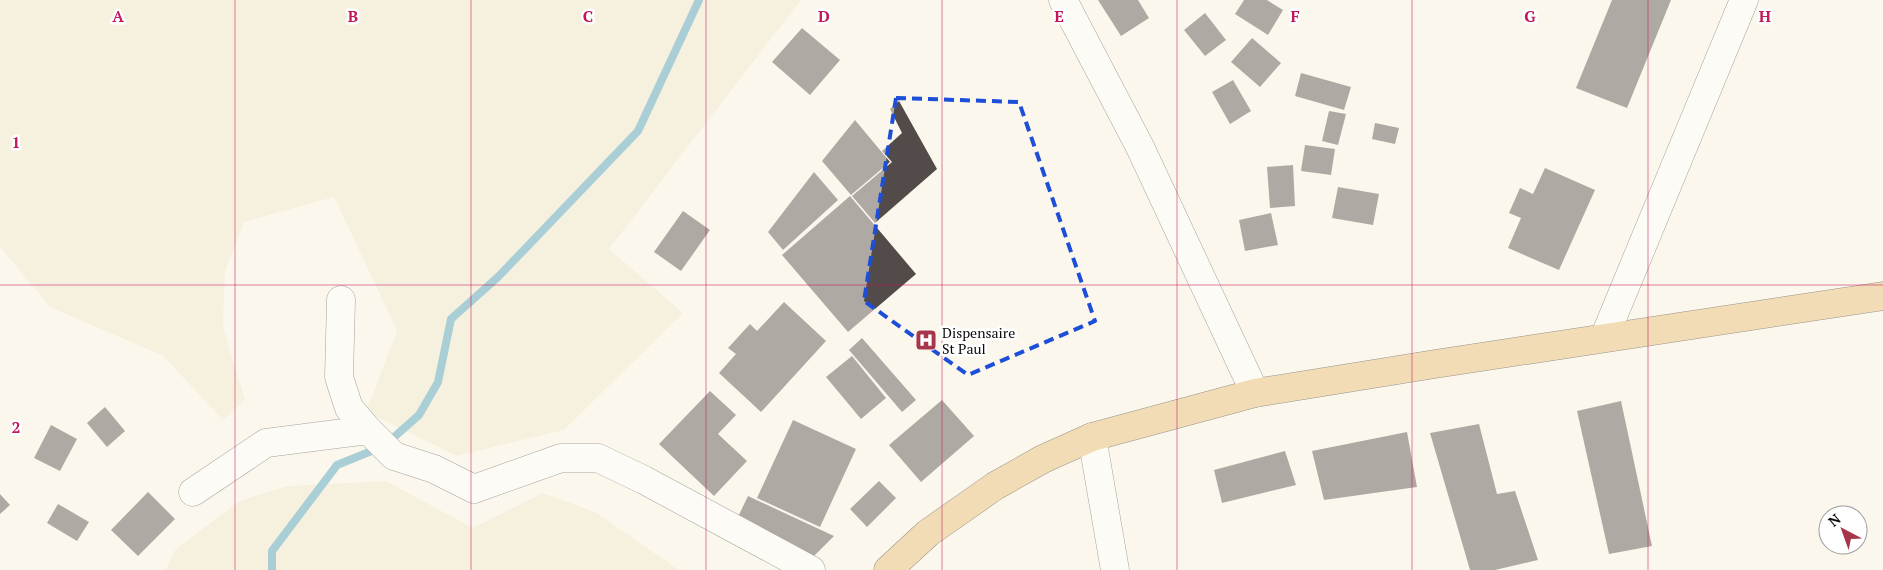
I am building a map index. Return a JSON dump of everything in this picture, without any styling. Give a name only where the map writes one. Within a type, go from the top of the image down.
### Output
[{"type":"main road","points":[[888,570],[928,533],[995,486],[1043,459],[1092,437],[1255,393],[1883,296]]},
{"type":"street","points":[[1063,0],[1140,147],[1255,393]]},
{"type":"street","points":[[1604,338],[1744,0]]},
{"type":"street","points":[[341,300],[339,377],[349,408],[394,456],[434,469],[474,489],[561,458],[598,458],[644,480],[811,570]]},
{"type":"street","points":[[193,492],[266,443],[368,430]]},
{"type":"street","points":[[1092,437],[1115,570]]},
{"type":"highlighted area","points":[[896,98],[1019,102],[1095,321],[968,375],[864,301]]},
{"type":"shaded area","points":[[0,0],[801,0],[609,249],[683,313],[564,430],[457,456],[366,412],[397,331],[334,197],[244,222],[225,271],[223,327],[245,400],[223,420],[163,356],[50,307],[0,247]]},
{"type":"shaded area","points":[[386,481],[473,528],[543,493],[595,512],[679,570],[166,570],[175,550],[239,501],[287,486]]},
{"type":"building","points":[[1098,0],[1138,0],[1149,18],[1121,36]]},
{"type":"building","points":[[1244,0],[1267,0],[1283,10],[1268,35],[1235,14]]},
{"type":"building","points":[[1612,0],[1671,0],[1627,108],[1576,88]]},
{"type":"building","points":[[1205,13],[1226,40],[1205,56],[1184,30]]},
{"type":"building","points":[[802,28],[840,60],[810,95],[772,62]]},
{"type":"building","points":[[1252,38],[1281,63],[1260,87],[1231,62]]},
{"type":"building","points":[[1301,73],[1351,87],[1344,110],[1295,96]]},
{"type":"building","points":[[1233,80],[1251,111],[1230,124],[1212,92]]},
{"type":"building","points":[[899,101],[937,169],[875,223],[852,196],[892,162],[882,151],[902,133],[890,109]]},
{"type":"building","points":[[1329,111],[1346,114],[1338,145],[1322,141]]},
{"type":"building","points":[[855,120],[890,162],[851,195],[822,161]]},
{"type":"building","points":[[1375,123],[1399,128],[1395,144],[1372,139]]},
{"type":"building","points":[[1305,145],[1335,149],[1331,175],[1301,171]]},
{"type":"building","points":[[1293,165],[1295,206],[1270,208],[1267,167]]},
{"type":"building","points":[[1545,168],[1595,190],[1559,270],[1508,248],[1521,218],[1509,213],[1520,188],[1533,194]]},
{"type":"building","points":[[814,172],[838,200],[783,250],[768,232]]},
{"type":"building","points":[[1338,187],[1379,194],[1373,225],[1332,218]]},
{"type":"building","points":[[850,196],[916,274],[848,332],[782,255]]},
{"type":"building","points":[[683,211],[710,230],[681,271],[654,252]]},
{"type":"building","points":[[1271,213],[1278,245],[1245,251],[1239,220]]},
{"type":"building","points":[[784,302],[826,341],[761,412],[719,373],[736,354],[728,348],[750,324],[757,331]]},
{"type":"building","points":[[862,338],[916,400],[902,412],[849,350]]},
{"type":"building","points":[[852,356],[886,398],[861,419],[826,377]]},
{"type":"building","points":[[710,391],[736,415],[718,434],[747,461],[714,496],[659,444]]},
{"type":"building","points":[[942,400],[974,436],[921,482],[889,445]]},
{"type":"building","points":[[1621,401],[1652,546],[1609,554],[1577,411]]},
{"type":"building","points":[[105,407],[125,431],[107,447],[87,423]]},
{"type":"building","points":[[793,420],[856,449],[820,527],[757,498]]},
{"type":"building","points":[[1479,424],[1497,494],[1515,491],[1538,560],[1495,570],[1470,570],[1430,433]]},
{"type":"building","points":[[51,425],[77,439],[60,471],[34,458]]},
{"type":"building","points":[[1407,432],[1417,487],[1324,500],[1312,451]]},
{"type":"building","points":[[1285,451],[1296,485],[1222,503],[1214,470]]},
{"type":"building","points":[[879,481],[896,498],[867,527],[850,509]]},
{"type":"building","points":[[148,492],[175,519],[138,556],[111,530]]},
{"type":"building","points":[[0,494],[10,505],[0,514]]},
{"type":"building","points":[[748,496],[834,536],[814,556],[737,519]]},
{"type":"building","points":[[58,504],[89,522],[77,541],[47,523]]},
{"type":"waterway","points":[[272,570],[272,551],[337,465],[384,446],[419,415],[438,382],[451,319],[498,277],[638,131],[699,0]]},
{"type":"place","name":"Dispensaire St Paul","points":[[926,340]]}]
